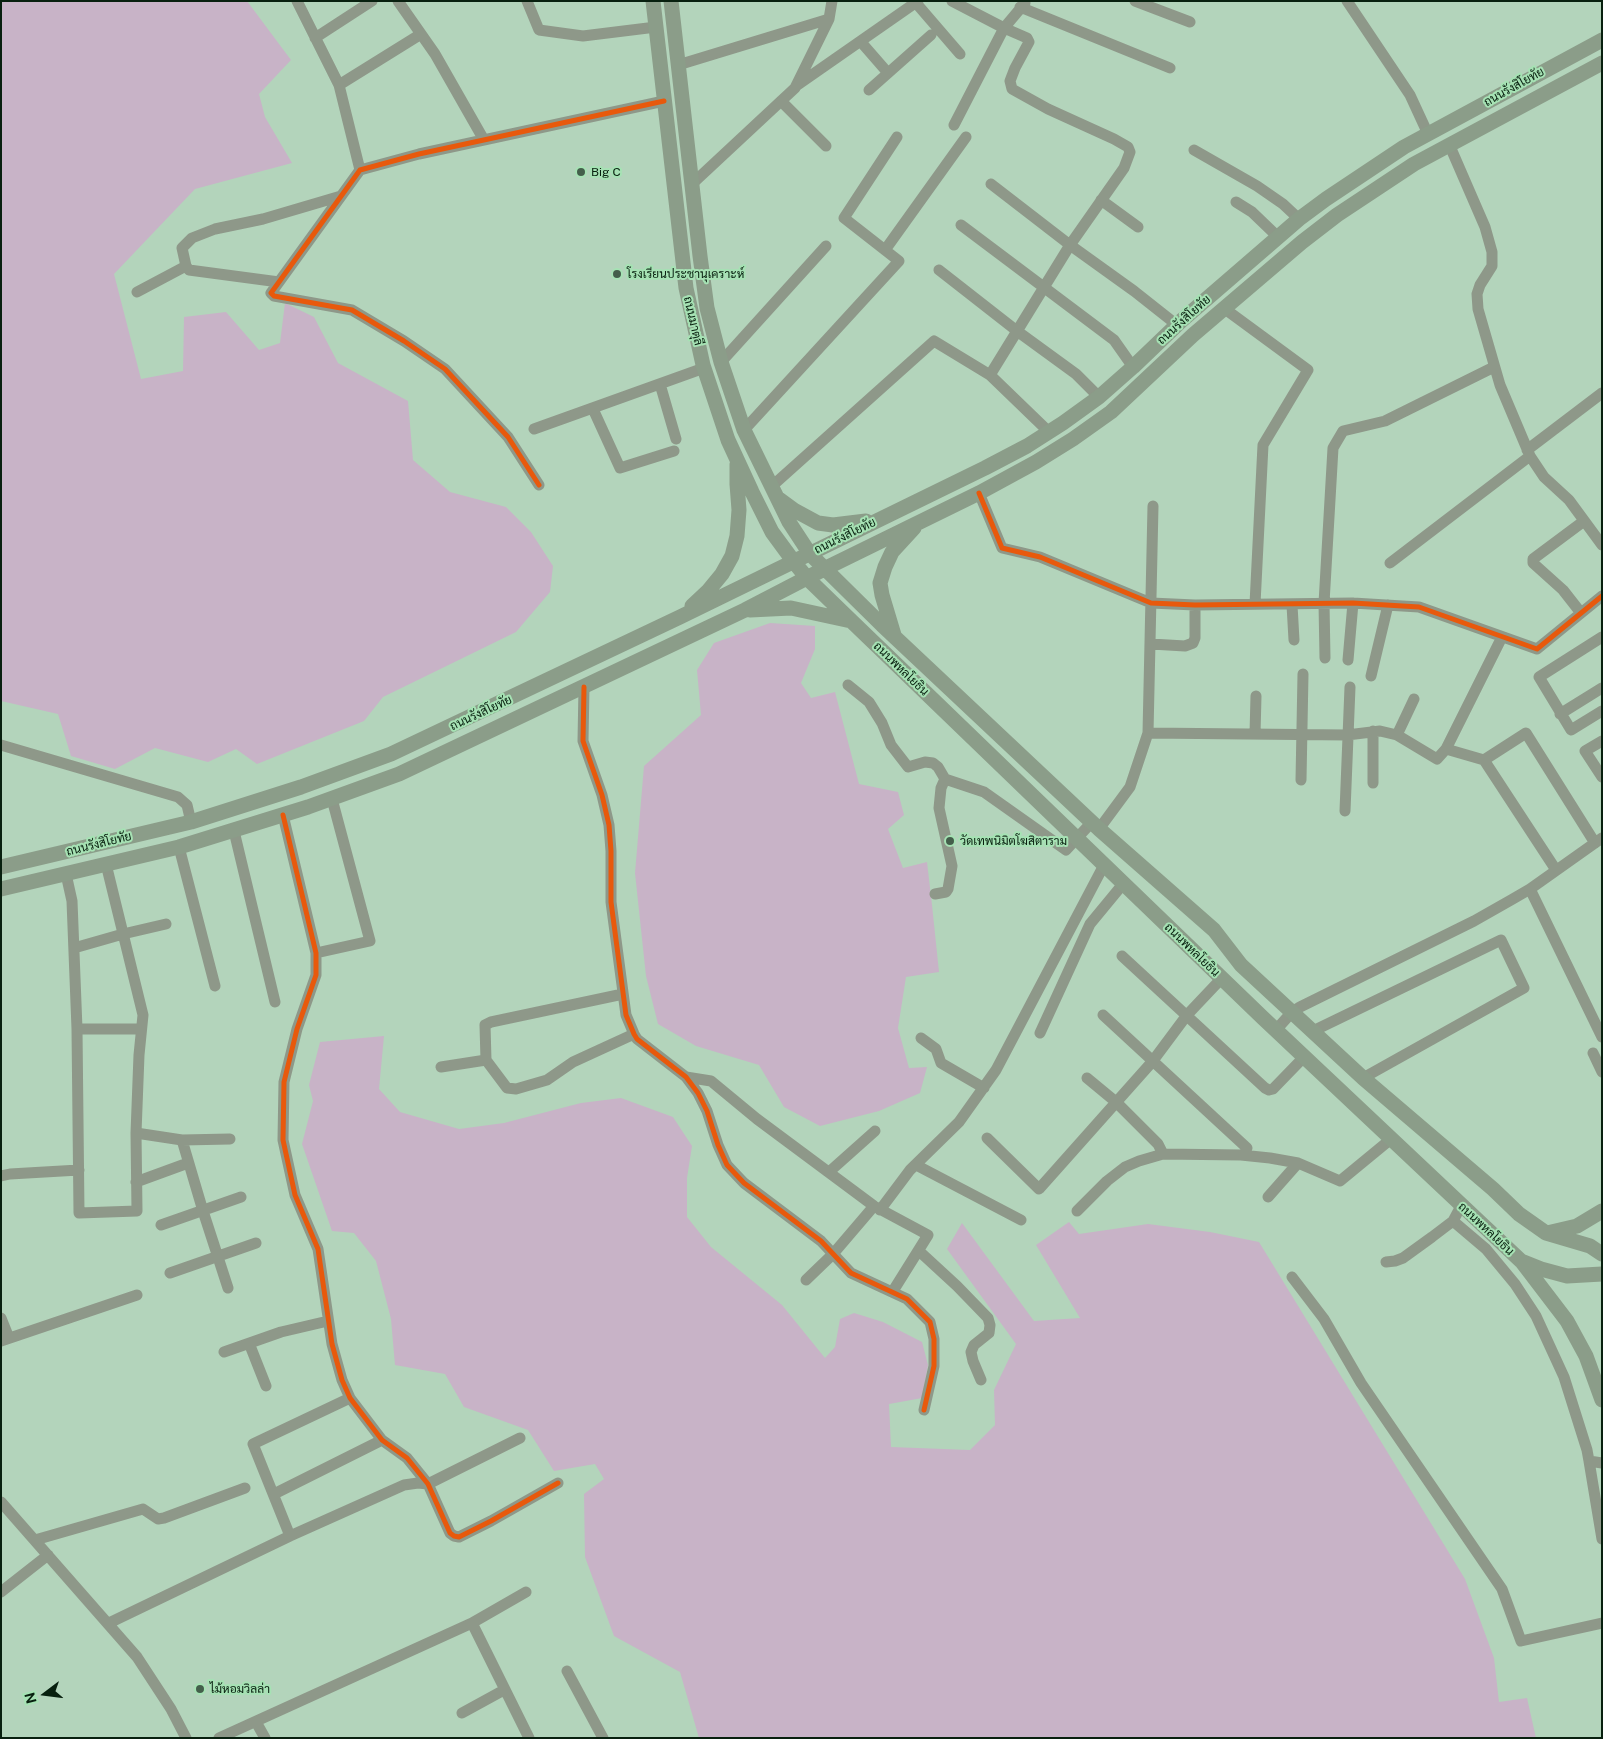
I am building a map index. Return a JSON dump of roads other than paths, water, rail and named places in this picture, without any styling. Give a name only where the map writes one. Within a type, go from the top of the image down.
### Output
[{"type":"main road","name":"ถนนมาตุลี","points":[[653,1],[677,224],[686,288],[704,368],[728,440],[772,532],[807,578]]},
{"type":"main road","name":"ถนนมาตุลี","points":[[671,1],[707,308],[721,362],[744,430],[773,492],[789,522],[810,554]]},
{"type":"main road","name":"ถนนรังสิโยทัย","points":[[1,867],[191,822],[301,787],[391,754],[680,617],[986,468],[1049,432],[1099,396],[1179,323],[1299,219],[1404,147],[1602,40]]},
{"type":"main road","name":"ถนนรังสิโยทัย","points":[[1,889],[179,847],[332,799],[399,774],[745,610],[979,493],[1036,462],[1111,412],[1194,335],[1302,242],[1337,215],[1414,164],[1602,63]]},
{"type":"main road","points":[[673,186],[692,184]]},
{"type":"main road","points":[[1179,323],[1194,335]]},
{"type":"main road","points":[[680,617],[708,591],[722,574],[732,556],[737,536],[739,510],[736,484],[737,459]]},
{"type":"main road","points":[[773,492],[794,510],[818,523],[843,524],[882,519]]},
{"type":"main road","points":[[895,636],[880,583],[892,552],[918,523]]},
{"type":"main road","name":"ถนนพหลโยธิน","points":[[810,554],[1095,825],[1214,930],[1242,965],[1363,1078],[1493,1189],[1519,1214],[1546,1233],[1590,1246],[1602,1254]]},
{"type":"main road","name":"ถนนพหลโยธิน","points":[[807,578],[1304,1057],[1461,1206],[1521,1260],[1541,1269],[1567,1276],[1602,1274]]},
{"type":"main road","points":[[745,610],[791,608],[852,621]]},
{"type":"main road","points":[[1546,1233],[1577,1226],[1602,1211]]},
{"type":"main road","points":[[1521,1260],[1567,1321],[1586,1356],[1602,1400]]},
{"type":"street","points":[[297,1],[338,85],[360,170]]},
{"type":"street","points":[[315,38],[372,1]]},
{"type":"street","points":[[398,1],[435,54],[484,140]]},
{"type":"street","points":[[527,1],[539,30],[583,36],[656,28]]},
{"type":"street","points":[[795,88],[829,19],[832,1]]},
{"type":"street","points":[[952,1],[1027,38],[1029,42],[1010,81],[1012,89],[1048,109],[1114,139],[1130,149],[1124,168],[1070,245],[990,375]]},
{"type":"street","points":[[1135,1],[1190,22]]},
{"type":"street","points":[[1347,1],[1410,95],[1428,134]]},
{"type":"street","points":[[692,184],[795,88],[917,2],[960,54]]},
{"type":"street","points":[[954,125],[1004,28],[1023,4],[1170,68]]},
{"type":"street","points":[[678,65],[829,19]]},
{"type":"street","points":[[338,85],[421,34]]},
{"type":"street","points":[[869,90],[931,35]]},
{"type":"street","points":[[861,42],[888,73]]},
{"type":"street","points":[[539,485],[508,437],[445,369],[404,341],[352,310],[294,298],[274,296],[271,293],[360,170],[419,154],[664,101]]},
{"type":"street","points":[[781,101],[826,146]]},
{"type":"street","points":[[744,430],[899,261],[844,218],[897,137]]},
{"type":"street","points":[[885,250],[966,137]]},
{"type":"street","points":[[1449,144],[1484,227],[1492,252],[1492,266],[1480,285],[1477,294],[1478,309],[1494,367],[1529,453],[1544,477],[1569,500],[1602,545]]},
{"type":"street","points":[[1194,150],[1257,186],[1284,204],[1299,219]]},
{"type":"street","points":[[991,184],[1070,245],[1179,323]]},
{"type":"street","points":[[279,282],[189,270],[186,266],[182,248],[192,238],[215,228],[262,219],[341,196]]},
{"type":"street","points":[[1101,200],[1138,227]]},
{"type":"street","points":[[1236,202],[1252,212],[1278,237]]},
{"type":"street","points":[[961,224],[1114,340],[1133,367]]},
{"type":"street","points":[[721,362],[826,246]]},
{"type":"street","points":[[137,292],[186,266]]},
{"type":"street","points":[[939,270],[1076,374],[1099,396]]},
{"type":"street","points":[[1225,309],[1308,370],[1263,445],[1255,604]]},
{"type":"street","points":[[773,492],[934,341],[990,375],[1049,432]]},
{"type":"street","points":[[1325,658],[1324,603],[1332,448],[1343,430],[1384,421],[1494,367]]},
{"type":"street","points":[[534,429],[704,368]]},
{"type":"street","points":[[660,384],[676,439]]},
{"type":"street","points":[[1390,563],[1602,393]]},
{"type":"street","points":[[593,408],[620,468],[674,451]]},
{"type":"street","points":[[979,493],[1002,548],[1040,557],[1151,603],[1195,605],[1353,603],[1419,607],[1537,649],[1602,596]]},
{"type":"street","points":[[848,685],[869,702],[882,723],[891,745],[908,767],[926,762],[933,763],[938,767],[945,779],[984,792],[1066,850],[1077,838],[1095,825],[1130,787],[1148,733],[1153,506]]},
{"type":"street","points":[[1581,614],[1563,590],[1532,563],[1533,559],[1584,522]]},
{"type":"street","points":[[1348,660],[1353,603]]},
{"type":"street","points":[[1151,644],[1185,646],[1193,643],[1195,638],[1195,605]]},
{"type":"street","points":[[1292,605],[1294,640]]},
{"type":"street","points":[[1371,676],[1388,605]]},
{"type":"street","points":[[1148,733],[1347,735],[1373,731],[1397,735],[1437,759],[1446,749],[1502,637]]},
{"type":"street","points":[[1602,637],[1538,677],[1571,730],[1602,711]]},
{"type":"street","points":[[1301,780],[1303,674]]},
{"type":"street","points":[[584,687],[583,741],[602,795],[609,825],[611,902],[626,1015],[634,1034],[637,1039],[686,1077],[698,1093],[708,1111],[718,1145],[728,1165],[744,1183],[821,1241],[851,1272],[907,1299],[930,1322],[934,1339],[934,1366],[924,1410]]},
{"type":"street","points":[[1345,811],[1350,687]]},
{"type":"street","points":[[1560,714],[1602,688]]},
{"type":"street","points":[[1256,696],[1256,734]]},
{"type":"street","points":[[1397,735],[1414,700]]},
{"type":"street","points":[[1372,783],[1373,731]]},
{"type":"street","points":[[1276,1030],[1292,1012],[1474,921],[1530,888],[1599,840],[1526,733],[1484,760]]},
{"type":"street","points":[[1602,741],[1585,751],[1602,777]]},
{"type":"street","points":[[1,746],[178,796],[186,805],[191,822]]},
{"type":"street","points":[[1446,749],[1484,760],[1556,870]]},
{"type":"street","points":[[935,894],[946,892],[948,889],[952,866],[939,808],[940,788],[945,779]]},
{"type":"street","points":[[316,953],[370,941],[332,799]]},
{"type":"street","points":[[283,815],[316,953],[316,975],[297,1029],[284,1082],[283,1140],[295,1194],[318,1249],[332,1344],[342,1380],[350,1398],[382,1440],[407,1458],[428,1484],[450,1533],[460,1537],[558,1483]]},
{"type":"street","points":[[234,831],[275,1002]]},
{"type":"street","points":[[179,847],[215,986]]},
{"type":"street","points":[[66,874],[72,901],[74,948],[79,1213],[137,1211],[136,1133],[139,1055],[143,1015],[106,864]]},
{"type":"street","points":[[806,1280],[877,1208],[910,1170],[959,1122],[984,1088],[996,1070],[1104,865]]},
{"type":"street","points":[[1040,1033],[1090,924],[1123,884]]},
{"type":"street","points":[[1530,888],[1602,1037]]},
{"type":"street","points":[[74,948],[166,924]]},
{"type":"street","points":[[1313,1031],[1501,940],[1524,988],[1363,1078]]},
{"type":"street","points":[[1122,956],[1265,1088],[1269,1090],[1281,1083],[1304,1057]]},
{"type":"street","points":[[987,1138],[1039,1189],[1152,1062],[1188,1015],[1222,978]]},
{"type":"street","points":[[623,994],[491,1022],[485,1025],[486,1060],[507,1088],[516,1090],[547,1080],[574,1062],[634,1034]]},
{"type":"street","points":[[1103,1015],[1246,1148]]},
{"type":"street","points":[[77,1029],[141,1029]]},
{"type":"street","points":[[921,1038],[936,1050],[941,1063],[984,1088]]},
{"type":"street","points":[[1593,1053],[1602,1072]]},
{"type":"street","points":[[441,1067],[486,1060]]},
{"type":"street","points":[[686,1077],[711,1081],[757,1119],[877,1208],[928,1235],[893,1291]]},
{"type":"street","points":[[1087,1078],[1116,1102],[1158,1144],[1163,1154]]},
{"type":"street","points":[[829,1172],[875,1131]]},
{"type":"street","points":[[136,1133],[182,1140],[230,1139]]},
{"type":"street","points":[[1078,1211],[1125,1167],[1163,1154],[1241,1154],[1298,1163],[1340,1181],[1391,1139]]},
{"type":"street","points":[[182,1140],[228,1288]]},
{"type":"street","points":[[136,1182],[188,1163]]},
{"type":"street","points":[[1268,1197],[1298,1163]]},
{"type":"street","points":[[916,1165],[1021,1220]]},
{"type":"street","points":[[1,1176],[79,1170]]},
{"type":"street","points":[[161,1225],[241,1197]]},
{"type":"street","points":[[1386,1262],[1395,1262],[1403,1258],[1453,1221],[1461,1206]]},
{"type":"street","points":[[1453,1221],[1486,1249],[1515,1284],[1536,1316],[1564,1378],[1587,1450],[1602,1539]]},
{"type":"street","points":[[170,1273],[256,1243]]},
{"type":"street","points":[[919,1251],[988,1318],[990,1325],[989,1333],[974,1345],[971,1352],[982,1380]]},
{"type":"street","points":[[1292,1277],[1324,1319],[1361,1383],[1502,1589],[1521,1641],[1602,1623]]},
{"type":"street","points":[[1,1318],[5,1339],[137,1295]]},
{"type":"street","points":[[224,1352],[281,1332],[328,1321]]},
{"type":"street","points":[[249,1343],[266,1386]]},
{"type":"street","points":[[290,1536],[253,1444],[350,1398]]},
{"type":"street","points":[[109,1623],[290,1536],[404,1485],[428,1484],[520,1438]]},
{"type":"street","points":[[274,1494],[382,1440]]},
{"type":"street","points":[[1589,1461],[1602,1464]]},
{"type":"street","points":[[35,1540],[143,1508],[158,1519],[164,1518],[245,1488]]},
{"type":"street","points":[[1,1502],[109,1623],[148,1671],[171,1708],[186,1738]]},
{"type":"street","points":[[1,1592],[48,1554]]},
{"type":"street","points":[[219,1738],[472,1623],[526,1592]]},
{"type":"street","points":[[472,1623],[529,1738]]},
{"type":"street","points":[[567,1671],[601,1737]]},
{"type":"street","points":[[462,1713],[504,1690]]},
{"type":"street","points":[[256,1722],[265,1738]]},
{"type":"place","name":"Big C","points":[[581,172]]},
{"type":"place","name":"โรงเรียนประชานุเคราะห์","points":[[617,274]]},
{"type":"place","name":"วัดเทพนิมิตโฆสิตาราม","points":[[950,841]]},
{"type":"place","name":"ไม้หอมวิลล่า","points":[[200,1689]]}]
